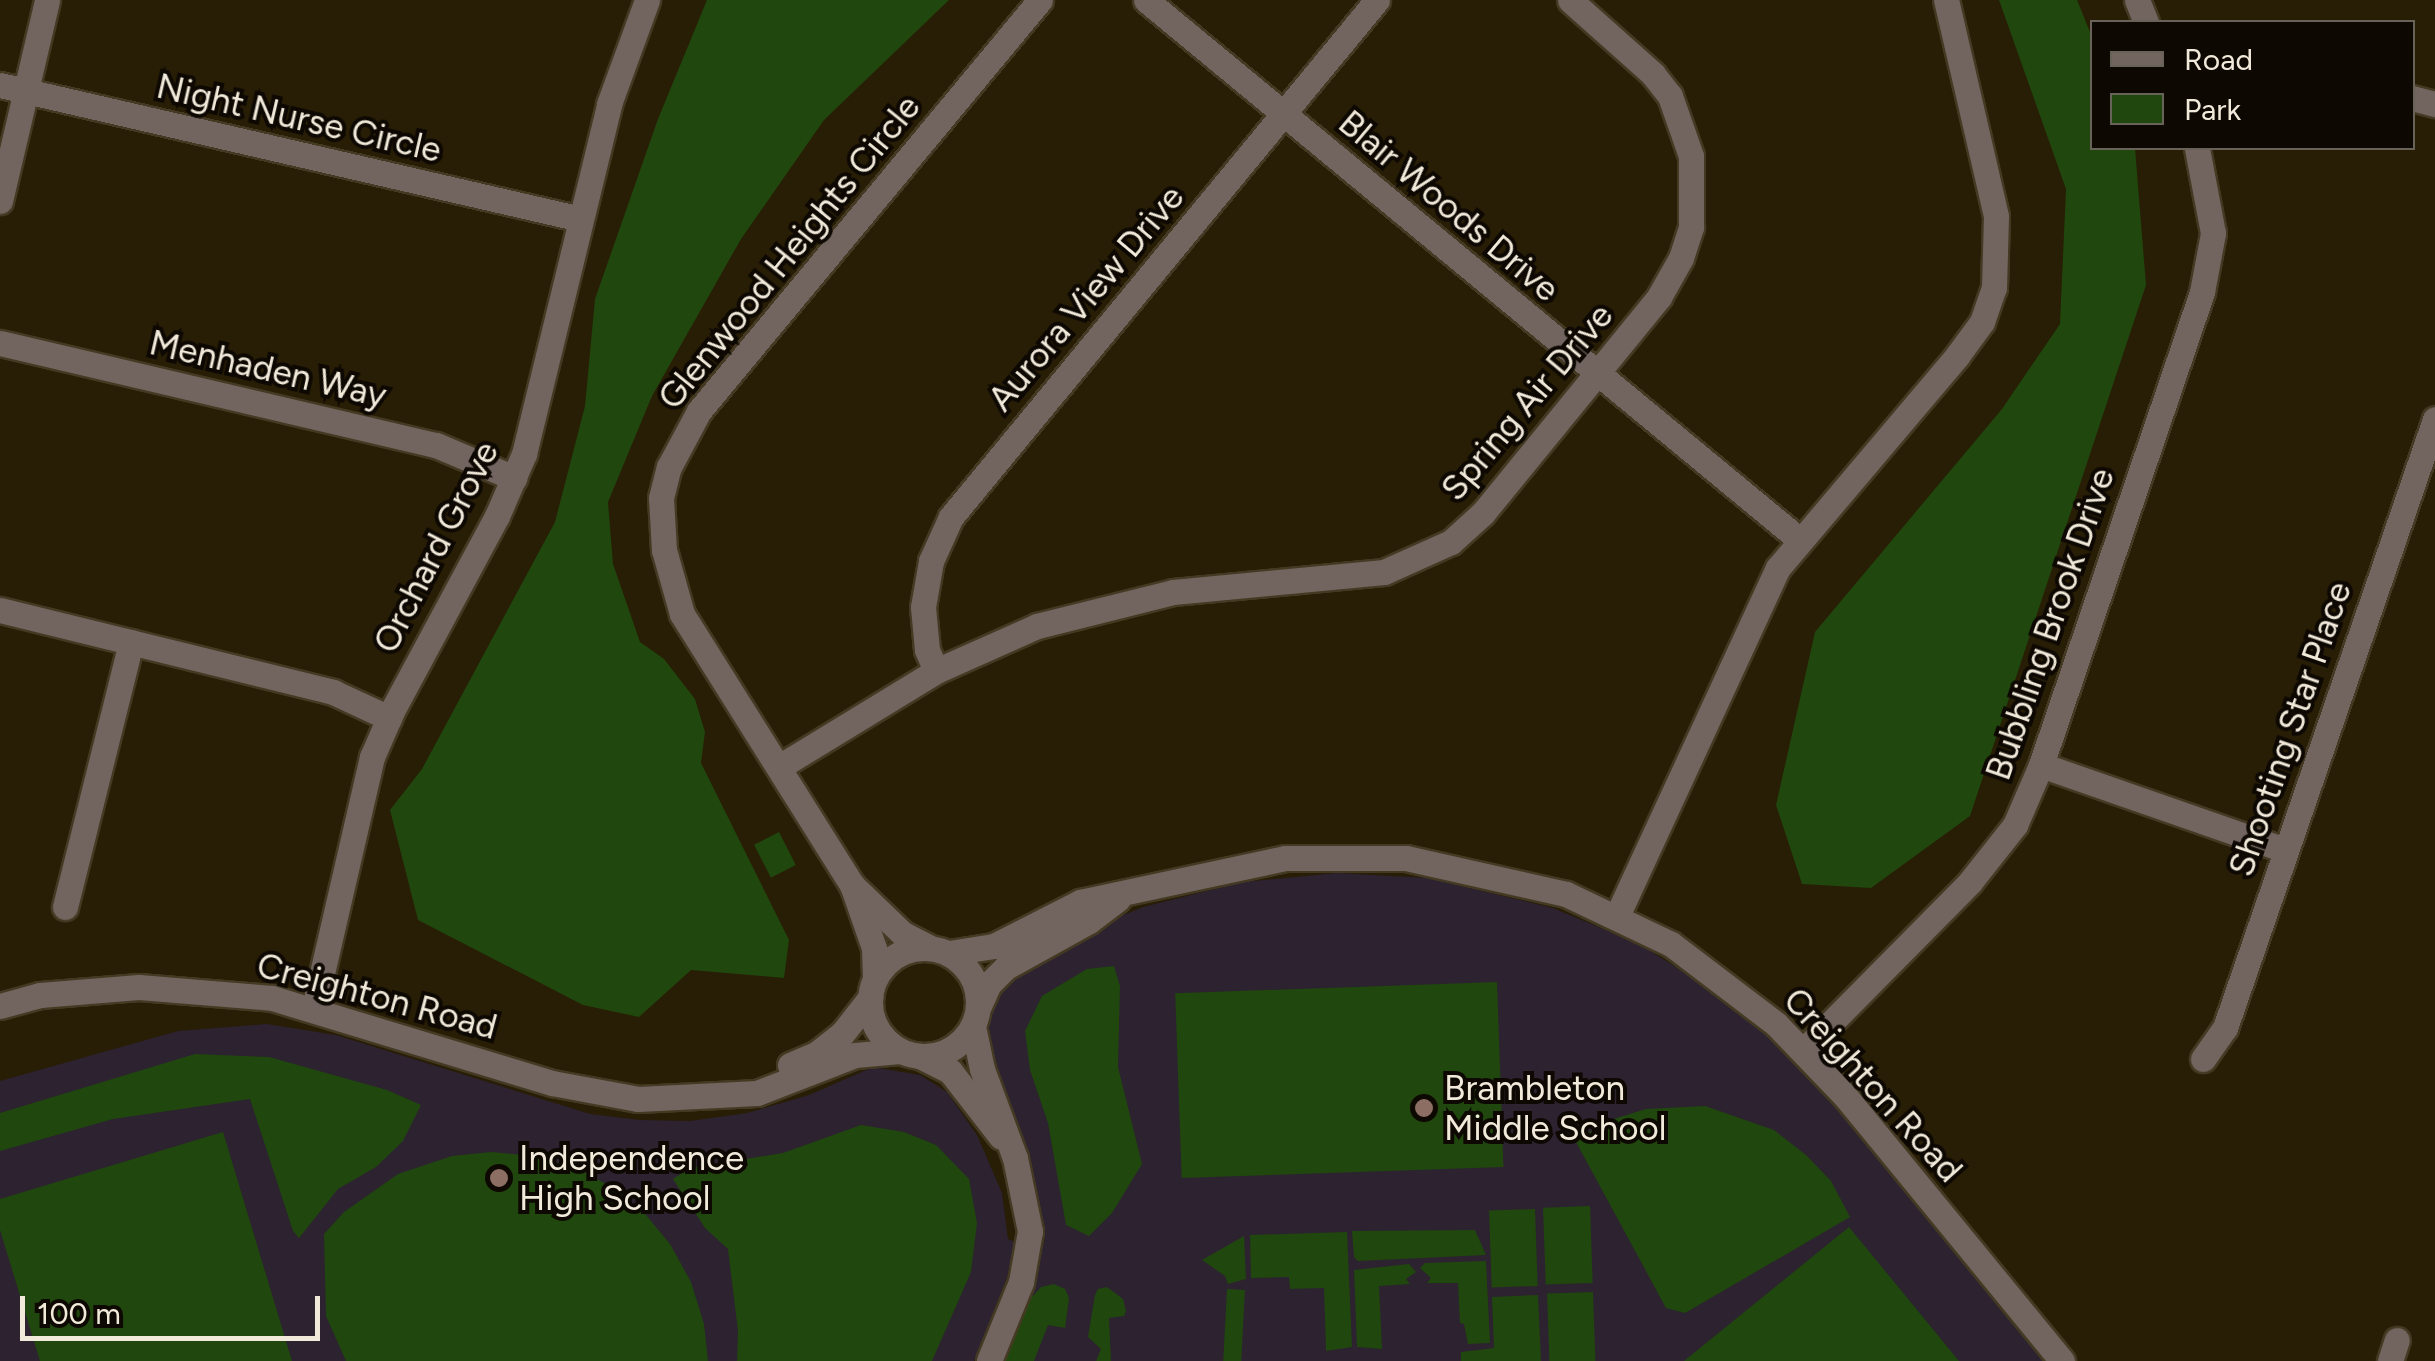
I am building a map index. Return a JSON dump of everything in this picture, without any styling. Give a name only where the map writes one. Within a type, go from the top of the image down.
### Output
[{"type":"street","points":[[0,201],[47,0]]},
{"type":"street","name":"Orchard Grove","points":[[314,1008],[360,795],[389,718],[514,478],[544,384],[609,104],[647,0]]},
{"type":"street","name":"Glenwood Heights Circle","points":[[872,987],[874,948],[852,884],[682,614],[671,582],[660,523],[669,466],[699,411],[1040,0]]},
{"type":"street","name":"Blair Woods Drive","points":[[1146,0],[1800,540]]},
{"type":"street","name":"Aurora View Drive","points":[[936,670],[927,650],[923,607],[931,561],[951,517],[1377,0]]},
{"type":"street","name":"Spring Air Drive","points":[[779,767],[936,670],[1037,626],[1105,607],[1247,583],[1384,572],[1416,562],[1452,542],[1482,513],[1659,297],[1681,258],[1690,227],[1690,156],[1684,126],[1653,74],[1570,0]]},
{"type":"street","points":[[1617,916],[1778,568],[1982,322],[1994,288],[1996,216],[1946,0]]},
{"type":"street","name":"Night Nurse Circle","points":[[0,85],[582,219]]},
{"type":"street","name":"Bubbling Brook Drive","points":[[1804,1050],[1993,856],[2015,824],[2041,765],[2210,262],[2211,206],[2197,150]]},
{"type":"street","name":"Menhaden Way","points":[[0,343],[436,445],[514,478]]},
{"type":"street","name":"Shooting Star Place","points":[[2203,1059],[2224,1028],[2435,418]]},
{"type":"street","points":[[0,610],[332,692],[389,718]]},
{"type":"street","points":[[65,907],[130,642]]},
{"type":"street","points":[[2041,765],[2285,850]]},
{"type":"street","name":"Creighton Road","points":[[732,1092],[753,1078],[816,1054],[842,1034],[897,954],[994,946],[1080,902],[1285,858],[1406,858],[1522,881],[1617,916],[1671,944],[1724,981],[1804,1050],[2062,1361]]},
{"type":"street","name":"Glenwood Heights Circle","points":[[852,884],[903,934],[938,950]]},
{"type":"street","name":"Creighton Road","points":[[0,1006],[40,995],[153,987],[227,991],[314,1008],[596,1094],[667,1100],[757,1093],[856,1055],[952,1049],[976,1016],[989,984],[1006,967],[1089,921],[1122,896]]},
{"type":"street","points":[[938,950],[972,975],[982,1069],[1015,1158],[1030,1231],[1026,1264],[989,1361]]},
{"type":"street","points":[[872,987],[877,1028],[910,1053],[950,1071],[1015,1158]]},
{"type":"shaded area","name":"Brambleton Middle School","points":[[1337,873],[1428,878],[1553,908],[1639,944],[1724,997],[1765,1031],[1829,1099],[2044,1361],[1005,1361],[1032,1293],[1045,1237],[1029,1156],[989,1062],[985,1033],[1001,989],[1013,973],[1090,929],[1143,907],[1243,882]]},
{"type":"shaded area","name":"Independence High School","points":[[267,1024],[336,1035],[590,1114],[640,1120],[690,1121],[747,1113],[809,1095],[873,1067],[920,1075],[947,1092],[977,1135],[1002,1193],[1008,1239],[1015,1242],[1008,1275],[974,1361],[0,1361],[0,1081],[178,1031]]},
{"type":"green space","points":[[707,0],[949,0],[824,120],[741,239],[652,396],[608,502],[613,564],[640,642],[664,659],[695,699],[705,732],[701,763],[789,940],[784,978],[691,970],[639,1017],[583,1005],[418,920],[390,810],[422,769],[555,522],[585,406],[595,299],[658,119]]},
{"type":"green space","points":[[1999,0],[2077,0],[2090,32],[2090,150],[2135,150],[2146,285],[1970,816],[1871,888],[1802,884],[1776,805],[1815,632],[2002,409],[2060,324],[2066,189]]},
{"type":"green space","points":[[779,832],[796,865],[771,878],[754,845]]},
{"type":"green space","points":[[1114,966],[1120,986],[1118,1067],[1142,1164],[1112,1213],[1089,1236],[1066,1225],[1048,1123],[1030,1070],[1025,1031],[1042,996],[1087,969]]},
{"type":"green space","points":[[1497,982],[1503,1167],[1182,1178],[1175,993]]},
{"type":"green space","points":[[195,1054],[269,1057],[387,1090],[421,1105],[403,1141],[376,1167],[338,1189],[299,1238],[293,1231],[250,1099],[113,1119],[0,1151],[0,1113]]},
{"type":"green space","points":[[1705,1106],[1774,1130],[1831,1181],[1850,1217],[1685,1313],[1666,1308],[1576,1142],[1604,1122],[1646,1109]]},
{"type":"green space","points":[[861,1125],[904,1132],[936,1145],[969,1179],[977,1223],[971,1272],[932,1361],[737,1361],[738,1331],[728,1249],[705,1228],[673,1179],[690,1168],[783,1153]]},
{"type":"green space","points":[[223,1132],[292,1361],[40,1361],[0,1230],[0,1199]]},
{"type":"green space","points":[[491,1152],[534,1156],[581,1170],[617,1190],[646,1215],[670,1244],[691,1282],[704,1324],[708,1361],[346,1361],[326,1316],[324,1234],[344,1212],[398,1174],[452,1156]]},
{"type":"green space","points":[[1590,1206],[1593,1283],[1546,1285],[1543,1208]]},
{"type":"green space","points":[[1535,1209],[1538,1286],[1492,1288],[1489,1211]]},
{"type":"green space","points":[[1849,1227],[1959,1361],[1684,1361]]},
{"type":"green space","points":[[1475,1230],[1486,1255],[1358,1261],[1354,1257],[1352,1231]]},
{"type":"green space","points":[[1347,1232],[1352,1347],[1326,1351],[1324,1288],[1290,1289],[1289,1277],[1251,1278],[1250,1235]]},
{"type":"green space","points":[[1244,1236],[1246,1279],[1228,1284],[1225,1276],[1202,1260]]},
{"type":"green space","points":[[1486,1261],[1490,1343],[1468,1344],[1464,1324],[1460,1323],[1458,1283],[1427,1283],[1431,1278],[1420,1268],[1425,1263]]},
{"type":"green space","points":[[1409,1264],[1416,1272],[1406,1279],[1410,1284],[1379,1286],[1382,1349],[1357,1347],[1354,1270]]},
{"type":"green space","points":[[1054,1284],[1065,1289],[1069,1298],[1065,1328],[1048,1325],[1034,1361],[1005,1361],[1030,1299],[1041,1287]]},
{"type":"green space","points":[[1107,1287],[1123,1299],[1126,1311],[1124,1316],[1109,1318],[1111,1361],[1096,1361],[1101,1349],[1088,1337],[1095,1295],[1098,1289]]},
{"type":"green space","points":[[1227,1289],[1245,1290],[1241,1361],[1223,1361]]},
{"type":"green space","points":[[1593,1292],[1595,1361],[1549,1361],[1547,1294]]},
{"type":"green space","points":[[1538,1295],[1541,1361],[1461,1361],[1461,1352],[1494,1348],[1492,1297]]},
{"type":"place","name":"Brambleton Middle School","points":[[1424,1108]]},
{"type":"place","name":"Independence High School","points":[[499,1178]]}]
